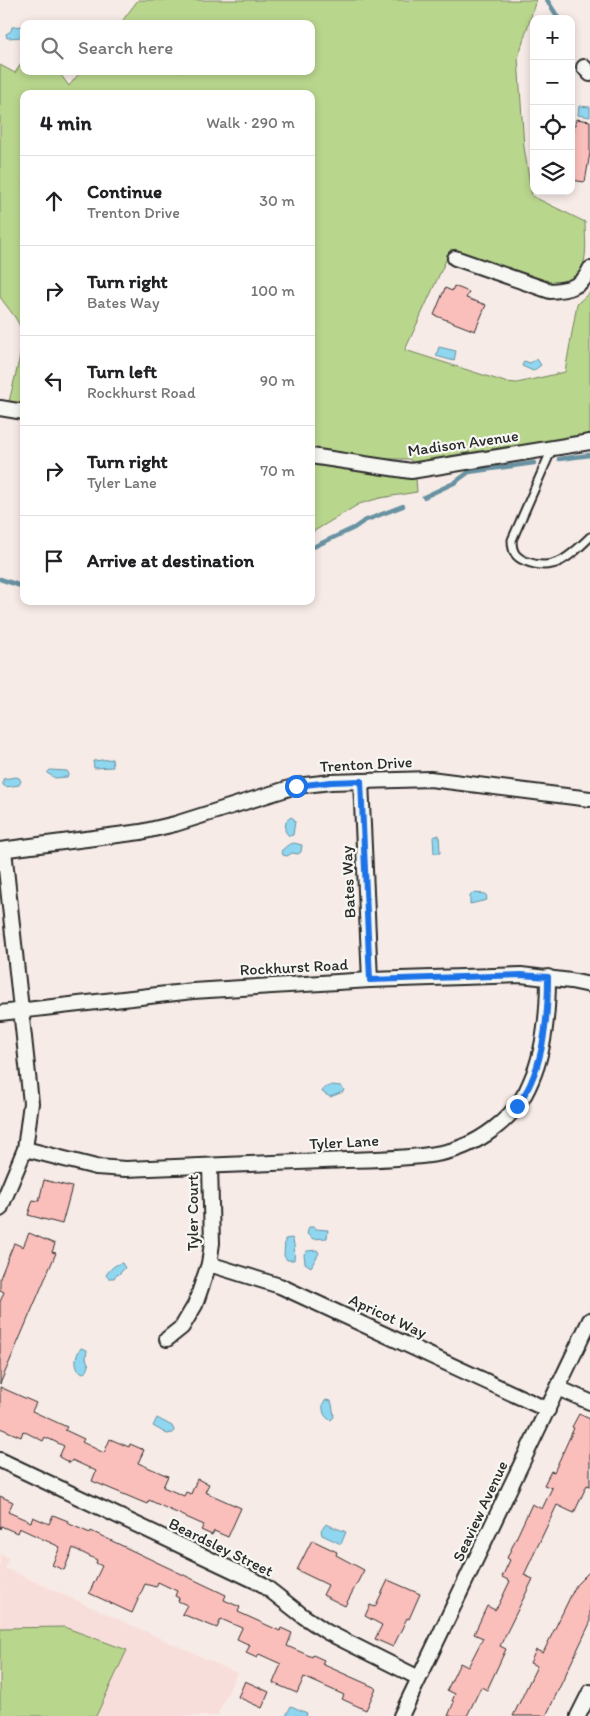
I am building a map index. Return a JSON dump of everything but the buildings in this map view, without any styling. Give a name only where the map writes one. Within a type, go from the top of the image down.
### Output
[{"type":"street","points":[[454,258],[550,292],[566,290],[578,284],[588,274],[590,269]]},
{"type":"street","points":[[0,408],[20,411]]},
{"type":"street","name":"Madison Avenue","points":[[315,457],[411,471],[590,442]]},
{"type":"street","name":"Trenton Drive","points":[[2,850],[142,832],[175,824],[296,786],[331,782],[430,779],[590,799]]},
{"type":"street","name":"Bates Way","points":[[361,781],[370,980]]},
{"type":"street","points":[[0,1209],[25,1150],[31,1103],[22,1010],[2,850]]},
{"type":"street","name":"Rockhurst Road","points":[[0,1013],[221,989],[370,980],[521,975],[548,977],[590,985]]},
{"type":"street","name":"Tyler Lane","points":[[25,1150],[96,1167],[126,1169],[380,1159],[436,1154],[460,1148],[481,1138],[500,1124],[517,1106],[531,1083],[541,1050],[548,994],[548,977]]},
{"type":"street","name":"Tyler Court","points":[[168,1339],[182,1327],[195,1305],[209,1264],[212,1243],[210,1166]]},
{"type":"street","name":"Apricot Way","points":[[209,1264],[280,1286],[548,1410]]},
{"type":"street","name":"Seaview Avenue","points":[[401,1716],[590,1320]]},
{"type":"street","points":[[558,1388],[590,1402]]},
{"type":"street","name":"Beardsley Street","points":[[0,1460],[262,1584],[327,1632],[419,1678]]},
{"type":"street","points":[[578,1716],[589,1695]]},
{"type":"lane","points":[[552,448],[512,540],[512,549],[520,559],[532,564],[542,566],[555,564],[566,559],[590,537]]},
{"type":"shaded area","points":[[0,1554],[9,1558],[5,1568],[237,1673],[217,1716],[0,1716]]},
{"type":"green space","points":[[138,0],[536,0],[518,58],[524,147],[530,195],[585,222],[586,246],[582,269],[572,280],[557,284],[451,249],[405,350],[505,382],[517,383],[565,372],[577,304],[590,292],[590,434],[415,464],[409,459],[385,459],[315,449],[315,90],[20,90],[20,327],[0,297],[0,65],[15,73],[20,65],[20,75],[61,75],[69,86],[78,75],[315,75],[315,20],[123,20]]},
{"type":"green space","points":[[20,352],[20,403],[9,402],[19,358]]},
{"type":"green space","points":[[315,463],[416,478],[417,492],[380,498],[359,504],[315,531]]},
{"type":"green space","points":[[64,1627],[127,1650],[96,1716],[0,1716],[0,1628]]},
{"type":"water","points":[[20,26],[20,37],[7,38],[6,34],[11,31],[12,27]]},
{"type":"water","points":[[579,106],[590,107],[590,117],[578,115]]},
{"type":"water","points":[[439,347],[456,351],[454,361],[436,356]]},
{"type":"water","points":[[537,359],[541,365],[533,371],[522,366],[524,361],[530,363]]},
{"type":"water","points":[[112,759],[113,767],[94,768],[93,761]]},
{"type":"water","points":[[50,770],[67,771],[69,774],[67,777],[55,778],[47,773]]},
{"type":"water","points":[[16,777],[21,781],[19,785],[6,787],[3,785],[3,779]]},
{"type":"water","points":[[291,817],[295,822],[293,835],[289,836],[285,831],[286,821]]},
{"type":"water","points":[[439,835],[440,853],[434,853],[433,837]]},
{"type":"water","points":[[294,843],[302,845],[301,852],[298,854],[292,853],[287,856],[283,855],[281,851]]},
{"type":"water","points":[[473,893],[486,894],[487,900],[470,904],[470,896]]},
{"type":"water","points":[[332,1085],[341,1086],[344,1090],[343,1092],[330,1097],[322,1092],[324,1088]]},
{"type":"water","points":[[309,1227],[328,1230],[327,1238],[313,1239],[307,1234]]},
{"type":"water","points":[[292,1238],[294,1243],[294,1260],[287,1260],[284,1256],[285,1239]]},
{"type":"water","points":[[317,1250],[319,1253],[311,1267],[305,1263],[304,1254],[307,1251]]},
{"type":"water","points":[[122,1263],[125,1268],[114,1278],[108,1278],[106,1275],[111,1269],[117,1264]]},
{"type":"water","points":[[81,1348],[87,1350],[86,1358],[89,1366],[87,1371],[83,1373],[78,1370],[76,1364]]},
{"type":"water","points":[[326,1400],[331,1401],[332,1405],[334,1417],[331,1420],[325,1416],[323,1411],[323,1403]]},
{"type":"water","points":[[157,1418],[172,1426],[173,1433],[167,1434],[153,1426]]},
{"type":"water","points":[[326,1524],[346,1532],[341,1544],[322,1535],[321,1530]]},
{"type":"water","points":[[291,1706],[307,1713],[306,1716],[286,1716]]},
{"type":"waterway","points":[[547,0],[556,15]]},
{"type":"waterway","points":[[559,459],[590,455]]},
{"type":"waterway","points":[[424,497],[454,483],[469,472],[534,463]]},
{"type":"waterway","points":[[315,546],[354,528],[364,521],[403,506]]},
{"type":"waterway","points":[[0,579],[20,586]]},
{"type":"route","points":[[296,786],[361,781],[370,980],[521,975],[548,977],[548,994],[539,1058],[531,1083],[517,1106]]}]
